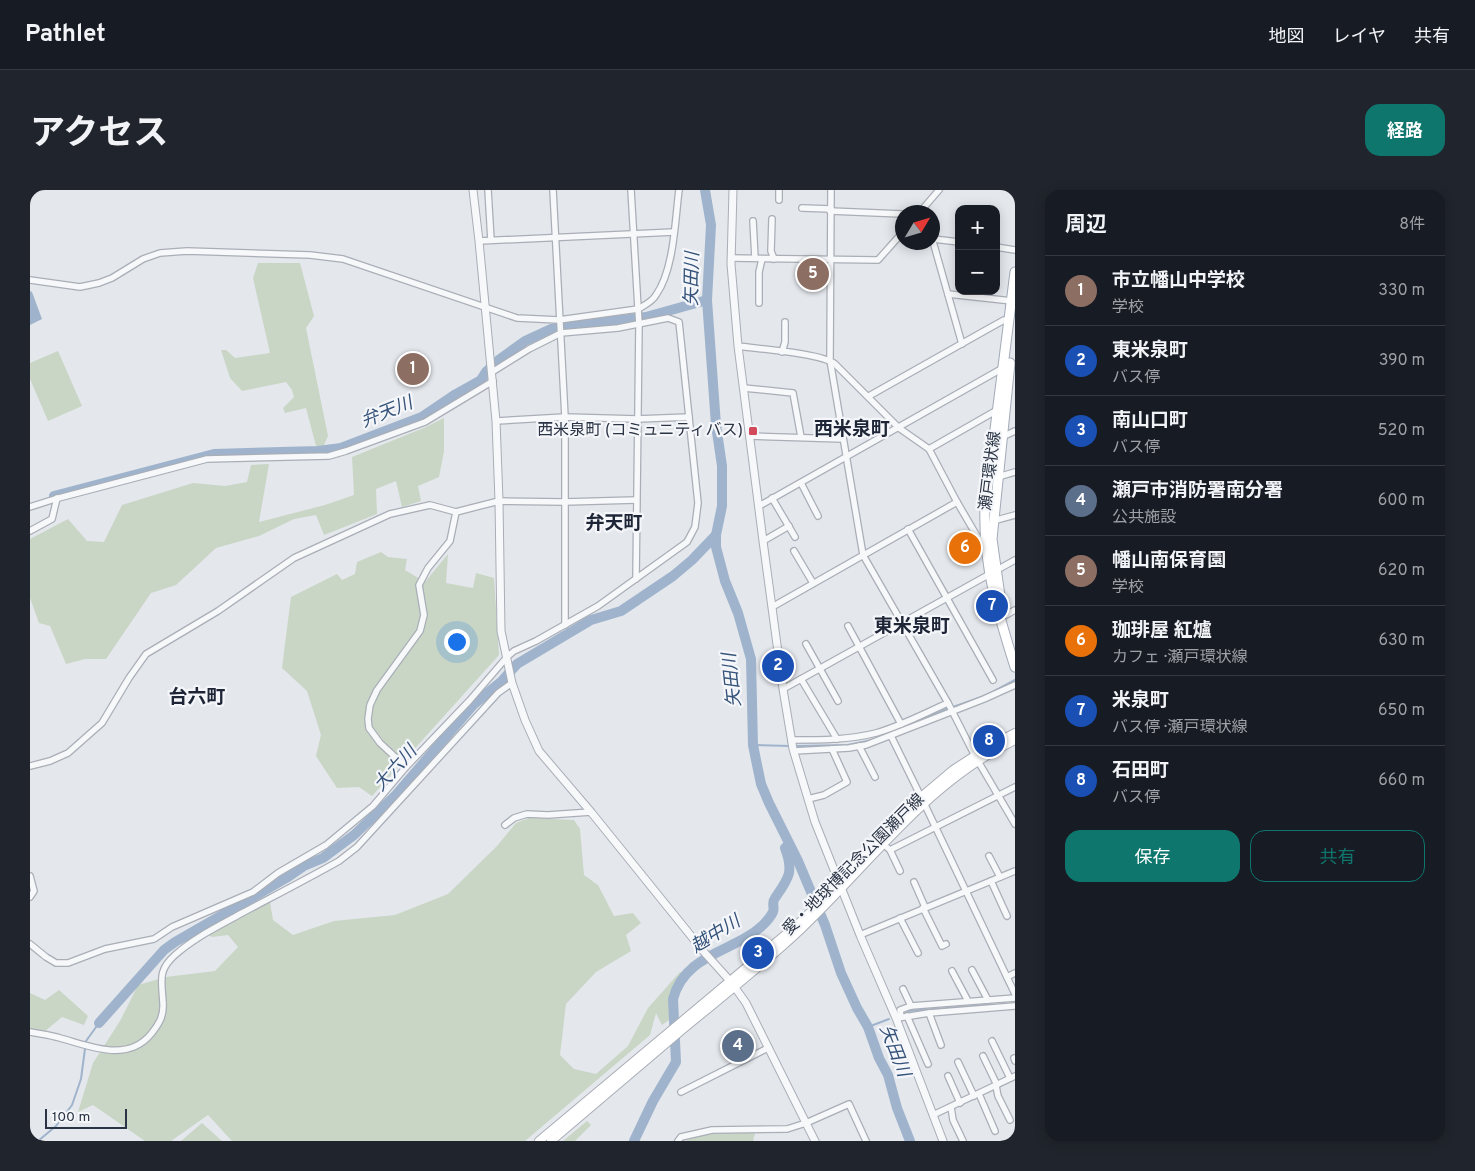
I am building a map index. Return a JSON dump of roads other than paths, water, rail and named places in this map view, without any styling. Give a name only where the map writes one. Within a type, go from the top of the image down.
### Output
[{"type":"main road","name":"瀬戸環状線","points":[[1015,272],[1012,301],[1011,396],[1002,437],[992,539],[992,573],[1015,647]]},
{"type":"main road","name":"瀬戸環状線","points":[[1013,320],[1004,368],[986,508],[986,547],[1015,667]]},
{"type":"main road","name":"愛・地球博記念公園瀬戸線","points":[[977,759],[990,746],[1015,733]]},
{"type":"main road","name":"愛・地球博記念公園瀬戸線","points":[[839,888],[953,770],[1015,740]]},
{"type":"main road","name":"愛・地球博記念公園瀬戸線","points":[[551,1141],[683,1030],[798,928],[883,844],[922,800]]},
{"type":"main road","name":"愛・地球博記念公園瀬戸線","points":[[539,1141],[682,1021],[733,985]]},
{"type":"street","points":[[473,190],[496,420],[501,630],[512,681],[525,720],[539,752],[591,812],[746,1003],[815,1141]]},
{"type":"street","points":[[488,190],[491,240]]},
{"type":"street","points":[[553,190],[565,417],[565,625]]},
{"type":"street","points":[[631,190],[639,324],[636,579]]},
{"type":"street","points":[[30,280],[80,287],[112,278],[143,259],[160,253],[187,251],[310,255],[343,259],[517,318],[559,321],[638,310],[655,297],[663,285],[669,265],[679,190]]},
{"type":"street","points":[[733,190],[731,258],[738,346],[792,746],[815,822],[839,888],[901,1017],[928,1064]]},
{"type":"street","points":[[779,190],[779,200]]},
{"type":"street","points":[[831,190],[830,360],[863,555],[1015,824]]},
{"type":"street","points":[[928,205],[939,190]]},
{"type":"street","points":[[802,208],[895,214]]},
{"type":"street","points":[[772,219],[772,251],[774,259]]},
{"type":"street","points":[[753,221],[755,258]]},
{"type":"street","points":[[479,241],[674,232]]},
{"type":"street","points":[[940,240],[955,242]]},
{"type":"street","points":[[731,258],[878,260],[895,241]]},
{"type":"street","points":[[1000,248],[1015,250]]},
{"type":"street","points":[[936,250],[962,344]]},
{"type":"street","points":[[759,303],[759,272],[762,259]]},
{"type":"street","points":[[948,294],[1012,301]]},
{"type":"street","points":[[30,944],[46,958],[56,963],[68,963],[105,948],[154,939],[172,927],[253,892],[278,873],[326,845],[373,806],[514,651],[598,606],[687,542],[695,527],[698,503],[679,322],[668,318],[639,324],[561,332],[492,372]]},
{"type":"street","points":[[869,396],[1004,320],[1013,320]]},
{"type":"street","points":[[782,352],[784,322]]},
{"type":"street","points":[[738,346],[830,360],[869,396],[899,428],[929,449],[957,502],[981,543],[986,547]]},
{"type":"street","points":[[759,506],[1004,368]]},
{"type":"street","points":[[30,507],[57,498],[207,459],[329,456],[425,422],[493,381]]},
{"type":"street","points":[[744,388],[793,394],[801,437]]},
{"type":"street","points":[[929,449],[999,410]]},
{"type":"street","points":[[496,420],[565,417],[637,419],[689,417]]},
{"type":"street","points":[[1002,437],[1015,432]]},
{"type":"street","points":[[750,436],[843,439]]},
{"type":"street","points":[[998,478],[1015,472]]},
{"type":"street","points":[[800,483],[818,516]]},
{"type":"street","points":[[30,531],[52,519],[57,498]]},
{"type":"street","points":[[772,498],[795,536]]},
{"type":"street","points":[[30,766],[50,761],[68,753],[102,722],[146,654],[218,611],[294,558],[390,514],[430,505],[456,512],[499,501],[636,500]]},
{"type":"street","points":[[772,607],[957,502]]},
{"type":"street","points":[[406,768],[380,743],[369,728],[370,705],[377,690],[420,631],[424,615],[419,585],[428,568],[450,541],[456,512]]},
{"type":"street","points":[[993,521],[1015,516]]},
{"type":"street","points":[[763,542],[789,526]]},
{"type":"street","points":[[908,529],[993,680]]},
{"type":"street","points":[[794,551],[813,583]]},
{"type":"street","points":[[783,689],[948,599],[1015,560]]},
{"type":"street","points":[[1006,615],[1015,610]]},
{"type":"street","points":[[848,626],[901,724]]},
{"type":"street","points":[[806,644],[838,701]]},
{"type":"street","points":[[801,679],[837,739]]},
{"type":"street","points":[[30,1032],[96,1048],[118,1051],[133,1048],[148,1037],[160,1022],[163,1007],[162,973],[164,966],[171,958],[200,936],[332,865],[357,847],[498,693],[512,681]]},
{"type":"street","points":[[792,746],[832,749],[859,746],[891,736],[995,695],[1015,685]]},
{"type":"street","points":[[792,746],[875,734],[948,703]]},
{"type":"street","points":[[891,736],[1015,996],[911,1006],[900,1010],[943,1141]]},
{"type":"street","points":[[859,746],[874,777]]},
{"type":"street","points":[[808,800],[824,795],[847,782],[832,749]]},
{"type":"street","points":[[890,850],[1015,787]]},
{"type":"street","points":[[505,825],[514,818],[527,814],[548,815],[591,812]]},
{"type":"street","points":[[883,844],[890,850],[900,871]]},
{"type":"street","points":[[989,856],[1000,877]]},
{"type":"street","points":[[860,935],[1015,871]]},
{"type":"street","points":[[30,876],[34,891],[30,897]]},
{"type":"street","points":[[991,881],[1007,916]]},
{"type":"street","points":[[914,882],[942,946],[946,944]]},
{"type":"street","points":[[900,918],[918,953]]},
{"type":"street","points":[[972,970],[988,1000]]},
{"type":"street","points":[[952,971],[968,1001]]},
{"type":"street","points":[[1006,977],[1015,973]]},
{"type":"street","points":[[903,989],[911,1006]]},
{"type":"street","points":[[901,1017],[1015,1006]]},
{"type":"street","points":[[929,1013],[941,1046]]},
{"type":"street","points":[[933,1115],[1013,1077],[992,1041]]},
{"type":"street","points":[[681,1092],[768,1048]]},
{"type":"street","points":[[984,1056],[997,1085],[998,1096],[1010,1120]]},
{"type":"street","points":[[958,1062],[977,1095],[994,1131]]},
{"type":"street","points":[[948,1076],[960,1103]]},
{"type":"street","points":[[678,1141],[681,1137],[712,1130],[786,1129],[806,1124],[849,1104],[866,1141]]},
{"type":"street","points":[[951,1107],[953,1120],[963,1141]]},
{"type":"water","points":[[30,291],[42,319],[30,325]]},
{"type":"waterway","name":"矢田川","points":[[705,190],[711,225],[707,300],[716,425],[722,466],[722,506],[716,535],[716,547],[725,581],[738,613],[751,659],[753,745],[761,784],[798,861],[825,925],[841,973],[868,1027],[879,1058],[888,1075],[897,1108],[910,1141]]},
{"type":"waterway","name":"弁天川","points":[[54,496],[214,454],[318,451],[341,448],[422,417],[481,380],[486,372],[500,359],[525,341],[551,329],[646,317],[707,300]]},
{"type":"waterway","name":"大六川","points":[[99,1023],[164,950],[304,866],[323,858],[354,835],[395,796],[474,704],[501,682],[517,664],[591,620],[621,611],[673,576],[692,560],[716,535]]},
{"type":"waterway","points":[[953,707],[987,695],[1015,680]]},
{"type":"waterway","points":[[886,734],[949,708]]},
{"type":"waterway","points":[[795,746],[848,745],[872,740]]},
{"type":"waterway","points":[[753,745],[790,746]]},
{"type":"waterway","name":"越中川","points":[[634,1141],[653,1101],[676,1062],[673,999],[679,984],[699,962],[752,934],[768,919],[773,912],[774,900],[789,874],[788,856],[785,848],[787,846]]},
{"type":"waterway","points":[[908,1011],[988,1005]]},
{"type":"waterway","points":[[868,1027],[889,1019]]},
{"type":"waterway","points":[[38,1141],[56,1126],[72,1105],[81,1079],[86,1041],[99,1023]]},
{"type":"place","name":"幡山南保育園","points":[[813,274]]},
{"type":"place","name":"市立幡山中学校","points":[[413,369]]},
{"type":"place","name":"西米泉町 (コミュニティバス)","points":[[753,431]]},
{"type":"place","name":"珈琲屋 紅爐","points":[[965,548]]},
{"type":"place","name":"米泉町","points":[[992,606]]},
{"type":"place","name":"東米泉町","points":[[778,666]]},
{"type":"place","name":"石田町","points":[[989,741]]},
{"type":"place","name":"南山口町","points":[[758,953]]},
{"type":"place","name":"瀬戸市消防署南分署","points":[[738,1046]]},
{"type":"district","name":"西米泉町","points":[[852,430]]},
{"type":"district","name":"弁天町","points":[[614,524]]},
{"type":"district","name":"東米泉町","points":[[912,627]]},
{"type":"district","name":"台六町","points":[[197,698]]}]
